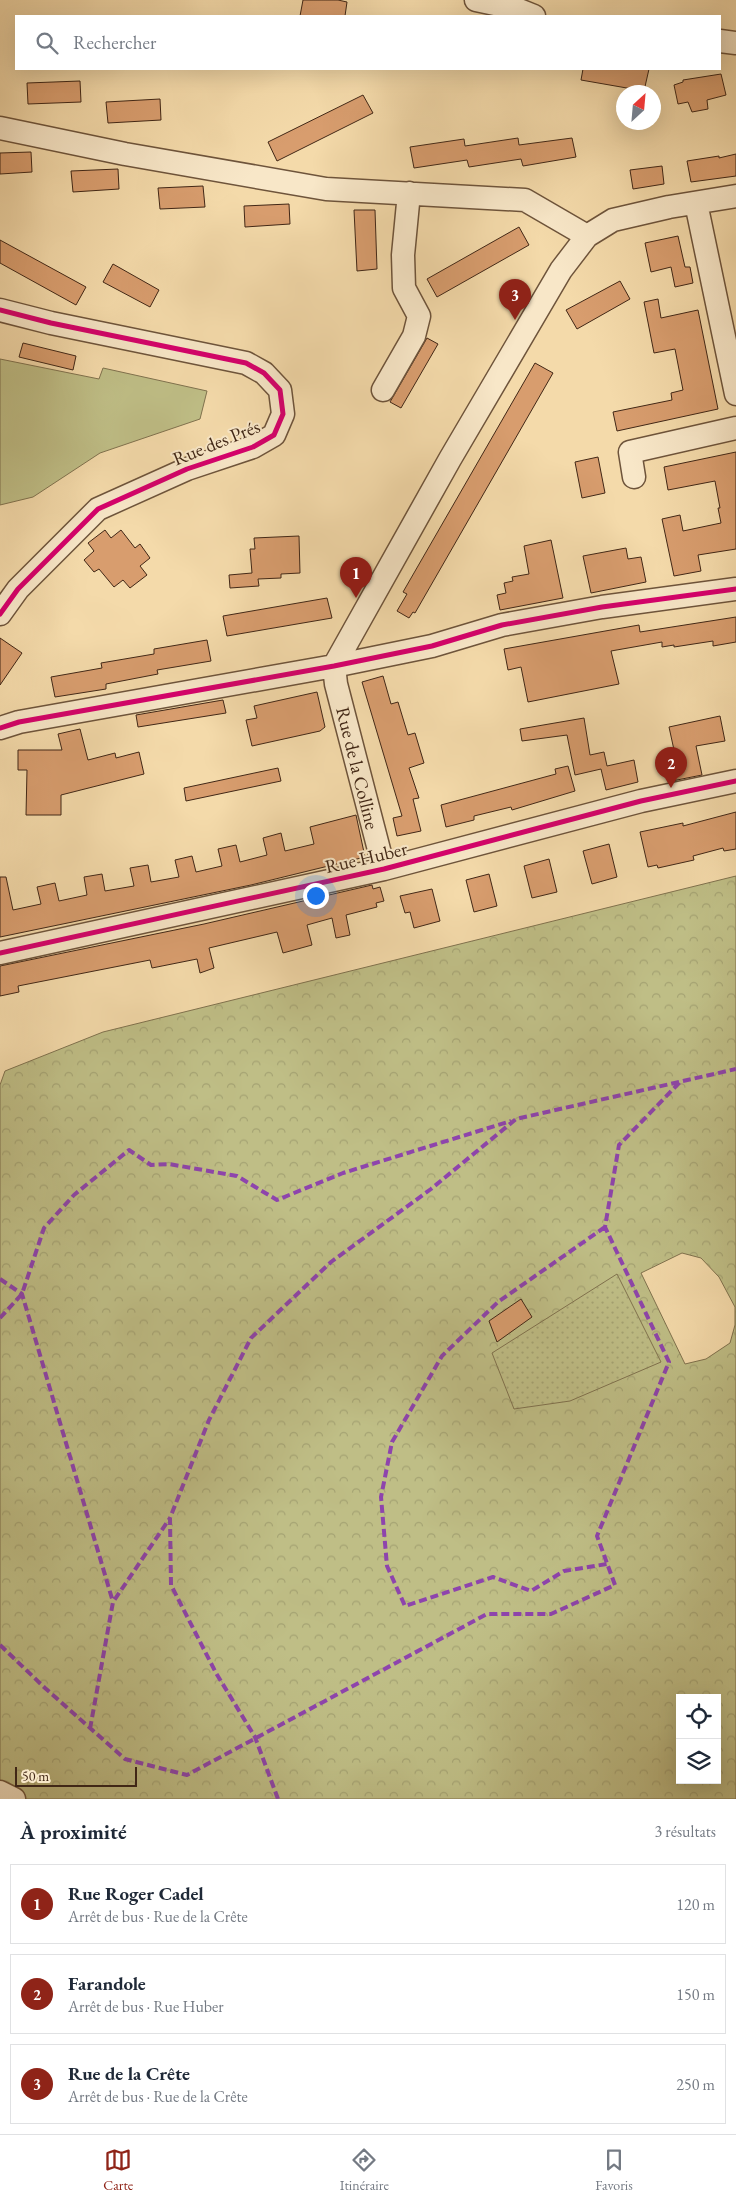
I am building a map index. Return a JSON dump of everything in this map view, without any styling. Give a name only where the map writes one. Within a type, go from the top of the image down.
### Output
[{"type":"street","points":[[476,0],[514,8],[532,15]]},
{"type":"street","points":[[721,42],[736,43]]},
{"type":"street","points":[[0,128],[125,154],[326,189],[525,200],[587,236]]},
{"type":"street","points":[[383,390],[414,336],[419,316],[404,288],[403,255],[409,193]]},
{"type":"street","points":[[334,666],[450,459],[561,270],[587,236],[613,220],[736,196]]},
{"type":"street","points":[[696,204],[736,394]]},
{"type":"street","name":"Rue des Prés","points":[[0,310],[51,323],[246,363],[264,373],[280,390],[282,414],[274,435],[253,447],[187,469],[98,509],[18,589],[0,614]]},
{"type":"street","points":[[634,477],[630,452],[736,428]]},
{"type":"street","points":[[0,728],[19,722],[334,666],[432,646],[502,625],[602,607],[736,590]]},
{"type":"street","name":"Rue de la Colline","points":[[334,666],[336,684],[384,869]]},
{"type":"street","name":"Rue Huber","points":[[0,953],[384,869],[641,801],[736,780]]},
{"type":"street","points":[[0,1792],[14,1799]]},
{"type":"green space","points":[[0,359],[99,379],[103,368],[207,391],[200,419],[100,453],[33,497],[0,505]]},
{"type":"green space","points":[[736,876],[736,1799],[0,1799],[0,1085],[5,1071],[103,1032]],"holes":[[[682,1253],[701,1258],[719,1277],[735,1307],[735,1325],[730,1343],[706,1359],[685,1364],[641,1273]]]},
{"type":"green space","points":[[617,1274],[661,1362],[570,1401],[514,1409],[492,1353]]},
{"type":"building","points":[[303,0],[338,0],[347,2],[345,15],[300,15]]},
{"type":"building","points":[[583,70],[649,70],[645,85],[616,86],[581,80]]},
{"type":"building","points":[[721,74],[726,95],[707,100],[708,109],[692,112],[688,102],[678,104],[674,85],[683,82],[683,80]]},
{"type":"building","points":[[80,81],[81,102],[28,104],[27,83]]},
{"type":"building","points":[[363,95],[373,113],[277,161],[268,142]]},
{"type":"building","points":[[160,99],[161,120],[108,123],[106,102]]},
{"type":"building","points":[[518,138],[519,145],[572,138],[576,157],[523,166],[521,159],[469,167],[467,160],[414,168],[410,147],[464,139],[465,146]]},
{"type":"building","points":[[31,152],[32,172],[0,174],[0,153]]},
{"type":"building","points":[[736,154],[736,176],[691,182],[687,161],[719,156],[719,158]]},
{"type":"building","points":[[662,166],[664,184],[633,189],[630,170]]},
{"type":"building","points":[[118,169],[119,189],[73,192],[71,171]]},
{"type":"building","points":[[203,186],[205,207],[160,209],[158,188]]},
{"type":"building","points":[[289,204],[290,224],[245,227],[244,206]]},
{"type":"building","points":[[354,210],[375,210],[377,269],[357,271]]},
{"type":"building","points":[[519,227],[529,245],[437,297],[427,279]]},
{"type":"building","points":[[678,236],[685,267],[690,267],[693,283],[675,287],[671,267],[651,272],[645,243]]},
{"type":"building","points":[[0,240],[86,287],[76,305],[0,263]]},
{"type":"building","points":[[113,264],[159,290],[150,307],[103,282]]},
{"type":"building","points":[[620,281],[630,299],[577,329],[566,310]]},
{"type":"building","points":[[658,299],[661,318],[698,310],[718,409],[617,431],[613,412],[672,400],[671,393],[683,390],[675,349],[654,353],[644,302]]},
{"type":"building","points":[[427,338],[438,344],[401,408],[390,402]]},
{"type":"building","points":[[23,343],[76,356],[73,370],[19,357]]},
{"type":"building","points":[[535,363],[553,373],[415,613],[413,612],[409,618],[397,611],[407,594],[403,592]]},
{"type":"building","points":[[736,452],[736,549],[698,555],[701,571],[674,576],[662,519],[680,515],[683,531],[721,523],[718,508],[720,508],[715,481],[668,490],[664,467]]},
{"type":"building","points":[[598,457],[605,493],[582,498],[575,462]]},
{"type":"building","points":[[105,530],[111,538],[121,530],[135,548],[140,544],[150,558],[140,566],[147,575],[130,588],[123,580],[114,587],[99,569],[94,572],[84,560],[94,551],[88,543]]},
{"type":"building","points":[[299,536],[300,573],[281,574],[281,578],[258,579],[259,586],[230,588],[229,575],[252,573],[250,549],[255,549],[254,538]]},
{"type":"building","points":[[551,540],[563,598],[500,610],[497,595],[506,593],[504,583],[513,581],[512,577],[529,574],[524,546]]},
{"type":"building","points":[[626,548],[628,559],[641,557],[646,582],[591,593],[583,556]]},
{"type":"building","points":[[327,598],[332,618],[227,636],[223,616]]},
{"type":"building","points":[[736,617],[736,642],[713,646],[713,641],[662,647],[662,642],[611,651],[619,684],[528,702],[521,667],[508,670],[504,649],[639,625],[640,632]]},
{"type":"building","points":[[0,638],[22,653],[0,685]]},
{"type":"building","points":[[207,640],[211,661],[157,670],[158,674],[106,684],[106,689],[55,697],[51,677],[102,668],[101,663],[154,654],[154,649]]},
{"type":"building","points":[[383,676],[391,704],[398,702],[408,735],[415,733],[424,763],[409,768],[419,798],[413,799],[421,831],[397,836],[393,818],[402,816],[362,682]]},
{"type":"building","points":[[317,692],[325,727],[320,731],[252,746],[246,720],[257,718],[254,706]]},
{"type":"building","points":[[223,700],[226,713],[138,727],[136,715]]},
{"type":"building","points":[[720,716],[725,741],[696,746],[702,775],[672,781],[666,752],[674,750],[669,727]]},
{"type":"building","points":[[584,718],[590,755],[604,752],[607,766],[634,760],[638,782],[606,790],[601,769],[575,775],[567,735],[522,741],[520,729]]},
{"type":"building","points":[[80,729],[88,760],[115,753],[116,758],[139,752],[144,774],[61,795],[61,815],[26,815],[27,770],[18,770],[18,750],[62,750],[58,734]]},
{"type":"building","points":[[568,766],[575,791],[512,810],[511,807],[474,816],[474,820],[446,827],[441,805],[556,774],[555,769]]},
{"type":"building","points":[[278,768],[281,781],[186,801],[184,788]]},
{"type":"building","points":[[736,812],[736,849],[724,851],[723,848],[693,856],[694,860],[658,868],[657,865],[648,867],[640,832],[683,823],[683,826]]},
{"type":"building","points":[[356,815],[365,857],[251,885],[0,937],[0,877],[6,877],[13,910],[41,904],[37,887],[55,883],[59,901],[87,895],[84,877],[102,874],[105,891],[134,886],[130,868],[148,865],[151,882],[179,877],[175,860],[192,856],[196,872],[222,866],[218,849],[236,845],[240,862],[267,855],[263,838],[281,833],[285,851],[314,844],[310,827]]},
{"type":"building","points":[[609,844],[617,877],[592,884],[583,851]]},
{"type":"building","points":[[549,859],[557,892],[532,898],[524,866]]},
{"type":"building","points":[[489,874],[497,906],[474,912],[466,880]]},
{"type":"building","points":[[372,885],[373,889],[380,887],[384,901],[376,903],[377,907],[346,915],[350,935],[336,938],[332,918],[307,925],[312,945],[283,953],[277,932],[209,948],[214,968],[200,973],[197,959],[152,968],[150,960],[18,986],[19,992],[0,996],[0,966],[204,924]]},
{"type":"building","points":[[432,889],[440,921],[414,928],[410,912],[405,913],[400,896]]},
{"type":"building","points":[[521,1299],[532,1317],[497,1342],[489,1321]]},
{"type":"marked path","points":[[278,1799],[255,1737],[216,1673],[171,1585],[170,1518],[209,1420],[251,1338],[331,1262],[431,1189],[516,1119],[736,1069]]},
{"type":"marked path","points":[[0,1645],[125,1759],[187,1775],[487,1614],[551,1614],[615,1585],[597,1536],[669,1362],[605,1227],[619,1145],[680,1082]]},
{"type":"marked path","points":[[0,1318],[22,1294],[44,1228],[74,1195],[129,1150],[151,1165],[169,1164],[237,1176],[277,1200],[343,1173],[511,1121]]},
{"type":"marked path","points":[[605,1227],[498,1302],[442,1356],[392,1442],[381,1497],[387,1566],[405,1606],[493,1577],[531,1591],[564,1571],[607,1564]]},
{"type":"marked path","points":[[0,1279],[22,1294],[113,1602]]},
{"type":"marked path","points":[[90,1729],[113,1602],[170,1518]]},
{"type":"cycle path","points":[[0,310],[51,323],[246,363],[264,373],[280,390],[283,414],[274,435],[253,447],[187,469],[98,509],[18,589],[0,614]]},
{"type":"cycle path","points":[[0,728],[19,722],[334,666],[432,646],[502,625],[602,607],[736,589]]},
{"type":"cycle path","points":[[0,953],[384,869],[641,801],[736,781]]},
{"type":"place","name":"Rue de la Crête","points":[[515,320]]},
{"type":"place","name":"Rue Roger Cadel","points":[[356,598]]},
{"type":"place","name":"Farandole","points":[[671,788]]}]
